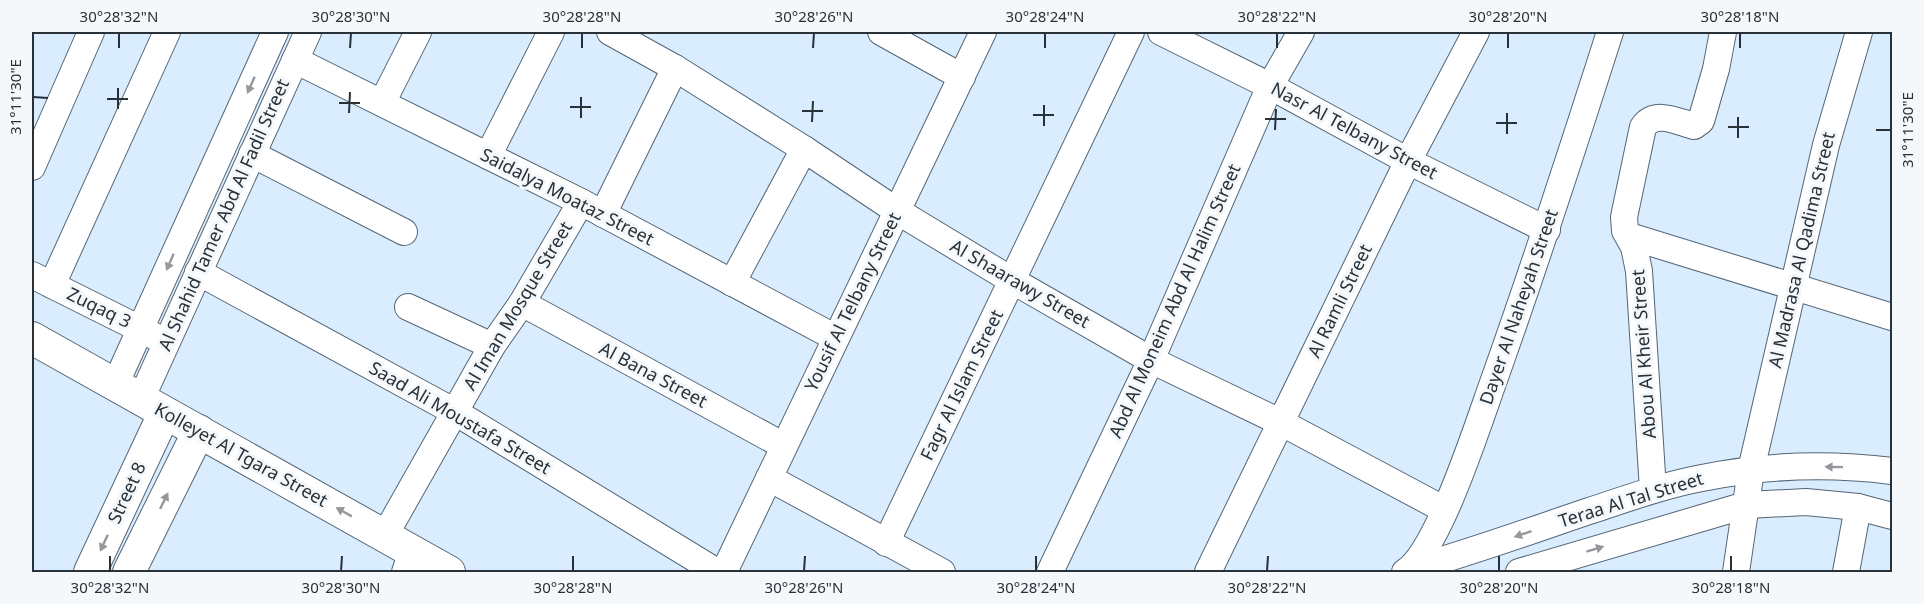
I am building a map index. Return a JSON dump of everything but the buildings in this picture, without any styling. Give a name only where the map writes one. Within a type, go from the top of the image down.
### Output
[{"type":"street","points":[[32,167],[91,32]]},
{"type":"street","points":[[42,280],[167,32]]},
{"type":"street","name":"Al Shahid Tamer Abd Al Fadil Street","points":[[140,399],[140,328],[275,32]]},
{"type":"street","name":"Al Shahid Tamer Abd Al Fadil Street","points":[[140,399],[308,32]]},
{"type":"street","points":[[381,103],[418,32]]},
{"type":"street","points":[[488,156],[551,32]]},
{"type":"street","name":"Al Shaarawy Street","points":[[610,32],[675,68],[897,211],[1151,360],[1282,423],[1445,510]]},
{"type":"street","points":[[881,32],[962,77]]},
{"type":"street","name":"Yousif Al Telbany Street","points":[[724,573],[983,32]]},
{"type":"street","name":"Fagr Al Islam Street","points":[[886,543],[1131,32]]},
{"type":"street","name":"Nasr Al Telbany Street","points":[[1161,32],[1270,86],[1408,161],[1547,230]]},
{"type":"street","name":"Abd Al Moneim Abd Al Halim Street","points":[[1050,573],[1151,360],[1270,86],[1301,32]]},
{"type":"street","name":"Al Ramli Street","points":[[1208,573],[1408,161],[1476,32]]},
{"type":"street","name":"Dayer Al Naheyah Street","points":[[1408,571],[1427,545],[1460,476],[1547,230],[1610,32]]},
{"type":"street","name":"Abou Al Kheir Street","points":[[1653,490],[1639,270],[1629,236],[1625,231],[1624,217],[1643,127],[1652,118],[1658,117],[1694,126],[1701,121],[1716,69],[1723,32]]},
{"type":"street","name":"Al Madrasa Al Qadima Street","points":[[1736,573],[1751,470],[1826,145],[1859,32]]},
{"type":"street","name":"Saidalya Moataz Street","points":[[295,60],[581,202],[836,338]]},
{"type":"street","points":[[603,214],[675,68]]},
{"type":"street","points":[[732,283],[804,149]]},
{"type":"street","points":[[252,154],[404,232]]},
{"type":"street","name":"Al Iman Mosque Street","points":[[385,535],[492,346],[522,303],[581,202]]},
{"type":"street","points":[[1629,236],[1893,317]]},
{"type":"street","name":"Saad Ali Moustafa Street","points":[[198,272],[455,412],[717,573]]},
{"type":"street","name":"Zuqaq 3","points":[[42,280],[166,343]]},
{"type":"street","name":"Al Bana Street","points":[[522,303],[784,446]]},
{"type":"street","points":[[408,308],[492,346]]},
{"type":"street","name":"Kolleyet Al Tgara Street","points":[[32,338],[385,535],[409,562],[449,573]]},
{"type":"street","name":"Street 8","points":[[90,573],[140,399]]},
{"type":"street","name":"Street 8","points":[[129,573],[199,431]]},
{"type":"street","name":"Teraa Al Tal Street","points":[[1408,571],[1453,565],[1653,490],[1702,478],[1751,470],[1807,466],[1893,471]]},
{"type":"street","points":[[769,478],[942,573]]},
{"type":"street","name":"Teraa Al Tal Street","points":[[1519,573],[1746,505],[1806,502],[1858,507],[1893,516]]},
{"type":"street","points":[[1846,573],[1858,507]]}]
